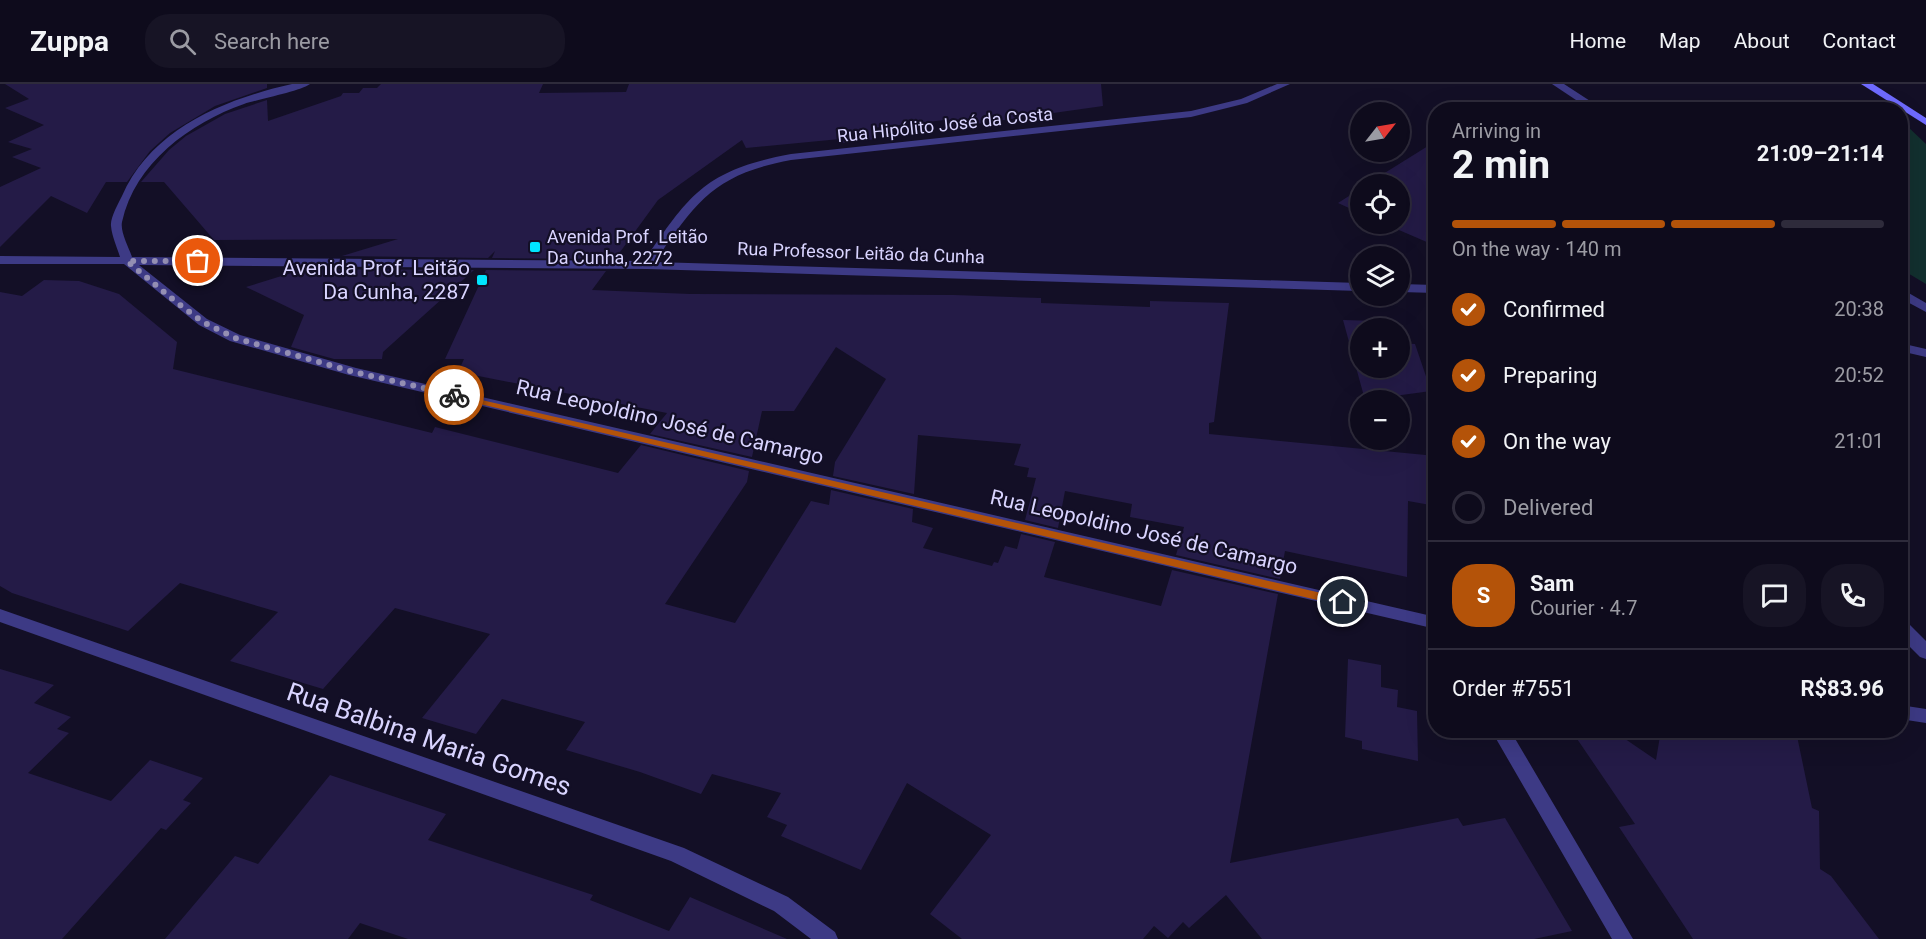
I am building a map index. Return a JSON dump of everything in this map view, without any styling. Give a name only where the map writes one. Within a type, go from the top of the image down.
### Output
[{"type":"street","points":[[127,261],[116,224],[144,167],[191,124],[221,109],[252,98],[304,84]]},
{"type":"street","name":"Rua Hipólito José da Costa","points":[[647,265],[690,203],[713,184],[761,163],[791,157],[1191,114],[1244,101],[1285,84]]},
{"type":"street","points":[[1557,84],[1586,102]]},
{"type":"street","points":[[1866,84],[1894,102]]},
{"type":"street","points":[[1908,111],[1926,122]]},
{"type":"street","name":"Rua Professor Leitão da Cunha","points":[[0,260],[647,265],[1350,287]]},
{"type":"street","name":"Rua Leopoldino José de Camargo","points":[[127,261],[203,322],[235,338],[354,372],[1428,621]]},
{"type":"street","points":[[1410,288],[1428,289]]},
{"type":"street","points":[[1908,297],[1926,308]]},
{"type":"street","points":[[1908,349],[1926,353]]},
{"type":"street","name":"Rua Balbina Maria Gomes","points":[[0,615],[677,854],[781,904],[828,939]]},
{"type":"street","points":[[1908,634],[1926,652]]},
{"type":"street","points":[[1908,713],[1926,716]]},
{"type":"street","points":[[1505,738],[1623,939]]},
{"type":"green space","points":[[1908,127],[1926,144],[1926,284],[1908,273]]},
{"type":"building","points":[[5,84],[267,84],[267,88],[215,106],[170,133],[150,151],[127,182],[106,182],[87,213],[51,196],[0,247],[0,187],[41,168],[12,157],[32,149],[8,142],[44,125],[5,108],[29,99]]},
{"type":"building","points":[[381,84],[543,84],[539,93],[626,92],[629,84],[1101,84],[1103,106],[948,128],[945,120],[872,128],[877,139],[842,143],[840,139],[746,148],[742,140],[658,200],[615,259],[492,258],[495,251],[488,258],[342,256],[398,239],[214,240],[164,182],[141,182],[169,150],[186,136],[225,114],[267,100],[268,121],[341,96],[343,93],[359,93],[363,88],[377,88]]},
{"type":"building","points":[[1428,146],[1428,243],[1408,234],[1410,234],[1410,174],[1383,174],[1402,162],[1410,162],[1410,157]]},
{"type":"building","points":[[1350,195],[1350,208],[1338,203]]},
{"type":"building","points":[[304,269],[474,270],[383,352],[382,359],[334,359],[291,347],[304,315],[246,287]]},
{"type":"building","points":[[486,270],[606,271],[592,290],[690,294],[954,295],[1041,298],[1041,303],[1150,307],[1150,301],[1229,303],[1214,422],[1209,423],[1209,434],[1350,448],[1350,450],[1428,455],[1428,505],[1408,501],[1407,577],[1285,551],[1280,579],[1176,555],[1184,527],[1130,517],[1132,504],[1065,491],[1058,528],[1025,520],[1036,478],[1027,477],[1029,468],[1014,465],[1021,444],[918,435],[914,494],[833,476],[835,462],[886,379],[836,347],[794,411],[762,411],[752,457],[650,434],[667,413],[458,372],[464,359],[445,359]]},
{"type":"building","points":[[44,280],[79,281],[119,294],[177,342],[173,369],[432,433],[435,427],[618,473],[641,445],[749,471],[747,482],[665,604],[735,623],[811,501],[829,505],[831,490],[913,509],[912,522],[933,528],[923,548],[992,566],[994,562],[998,563],[1005,546],[1017,549],[1021,534],[1055,542],[1044,577],[1161,606],[1172,570],[1278,594],[1230,863],[1458,818],[1463,826],[1505,818],[1572,931],[1534,939],[1262,939],[1226,895],[1189,928],[1183,922],[1168,938],[1154,926],[1143,939],[962,939],[930,914],[991,835],[907,783],[861,870],[781,836],[787,825],[767,817],[781,793],[712,774],[701,794],[640,772],[566,750],[585,722],[502,699],[476,734],[422,718],[490,634],[395,608],[323,689],[230,661],[278,612],[180,583],[128,631],[12,593],[0,586],[0,292],[22,296]]},
{"type":"building","points":[[1343,320],[1350,320],[1350,345]]},
{"type":"building","points":[[1410,344],[1415,344],[1428,382],[1428,391],[1410,394],[1410,390],[1362,390],[1359,378],[1410,378]]},
{"type":"building","points":[[1348,659],[1381,665],[1381,687],[1398,690],[1397,707],[1417,711],[1418,761],[1362,749],[1362,741],[1345,737]]},
{"type":"building","points":[[0,669],[54,685],[34,703],[71,717],[57,729],[69,733],[28,773],[111,801],[150,760],[203,778],[183,800],[191,803],[166,830],[161,828],[62,939],[0,939]]},
{"type":"building","points":[[1576,738],[1624,738],[1656,760],[1660,738],[1797,738],[1812,808],[1819,811],[1820,869],[1831,876],[1879,939],[1693,939],[1619,827],[1635,824]]},
{"type":"building","points":[[330,775],[446,814],[428,840],[593,895],[590,900],[669,931],[690,897],[787,939],[408,939],[360,923],[348,939],[165,939],[235,856],[258,864]]},
{"type":"way so far","points":[[198,261],[127,261],[203,322],[235,338],[354,372],[454,395]]},
{"type":"place","name":"Avenida Prof. Leitão Da Cunha, 2272","points":[[535,247]]},
{"type":"place","name":"Avenida Prof. Leitão Da Cunha, 2287","points":[[482,280]]},
{"type":"route","points":[[454,395],[1343,602]]}]
